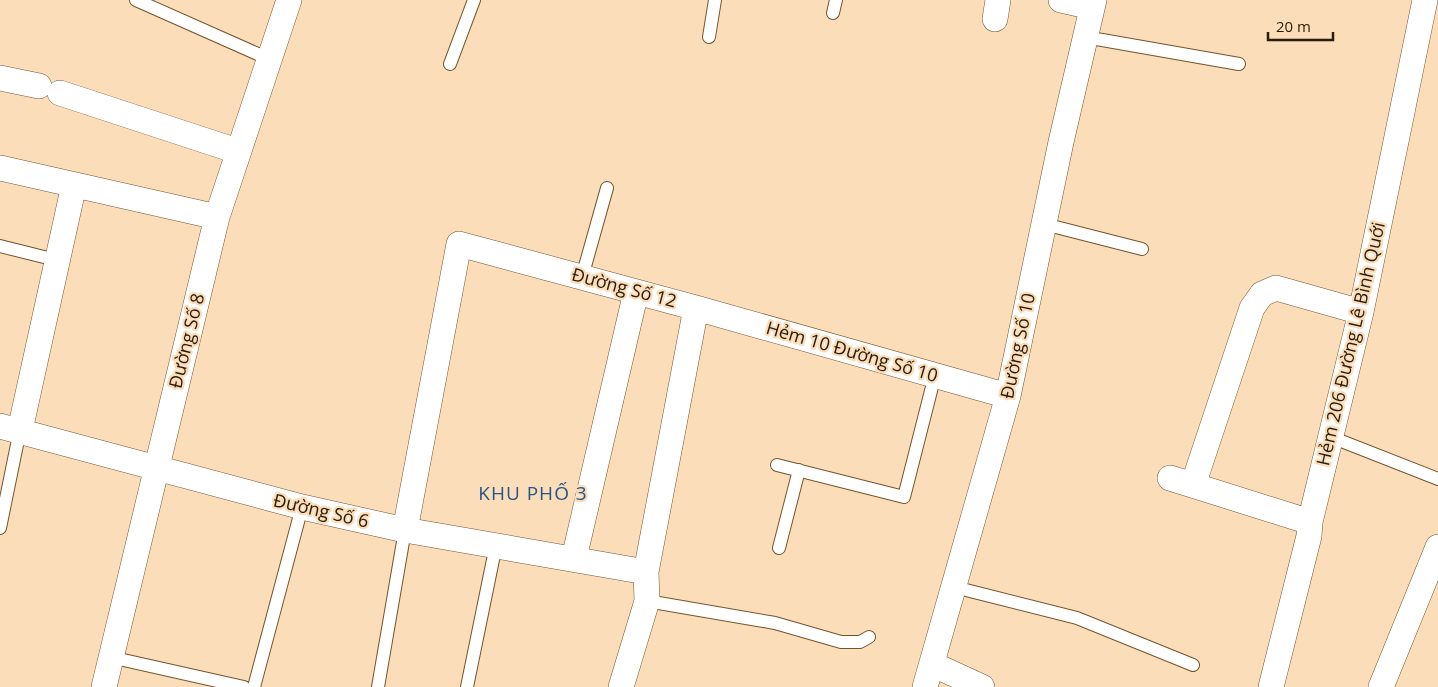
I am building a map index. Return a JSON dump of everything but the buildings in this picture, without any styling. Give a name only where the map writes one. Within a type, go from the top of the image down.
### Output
[{"type":"street","name":"Đường Số 8","points":[[104,687],[217,217],[237,151],[289,0]]},
{"type":"street","points":[[1061,0],[1093,3]]},
{"type":"street","name":"Hẻm 206 Đường Lê Bình Quới","points":[[1271,687],[1309,536],[1310,522],[1361,312],[1425,0]]},
{"type":"street","name":"Đường Số 10","points":[[928,676],[1008,396],[1093,3]]},
{"type":"street","points":[[0,78],[49,90],[237,151]]},
{"type":"street","points":[[0,168],[217,217]]},
{"type":"street","points":[[10,428],[56,260],[74,185]]},
{"type":"street","name":"Đường Số 12","points":[[405,530],[459,244],[696,308],[646,572],[646,601],[621,687]]},
{"type":"street","points":[[1193,485],[1252,308],[1262,294],[1276,288],[1361,312]]},
{"type":"street","points":[[574,558],[636,292]]},
{"type":"street","name":"Hẻm 10 Đường Số 10","points":[[696,308],[1008,396]]},
{"type":"street","name":"Đường Số 6","points":[[10,428],[155,469],[302,507],[405,530],[646,572]]},
{"type":"street","points":[[1170,478],[1310,522]]},
{"type":"street","points":[[1382,687],[1438,547]]},
{"type":"street","points":[[928,676],[982,687]]},
{"type":"lane","points":[[136,0],[269,59]]},
{"type":"lane","points":[[450,64],[474,0]]},
{"type":"lane","points":[[709,36],[715,0]]},
{"type":"lane","points":[[1085,37],[1239,64]]},
{"type":"lane","points":[[582,277],[607,188]]},
{"type":"lane","points":[[1044,224],[1142,249]]},
{"type":"lane","points":[[0,246],[56,260]]},
{"type":"lane","points":[[777,464],[904,497],[935,375]]},
{"type":"lane","points":[[0,528],[10,428]]},
{"type":"lane","points":[[1330,437],[1438,479]]},
{"type":"lane","points":[[779,548],[799,470]]},
{"type":"lane","points":[[254,687],[302,507]]},
{"type":"lane","points":[[378,687],[405,530]]},
{"type":"lane","points":[[467,687],[496,545]]},
{"type":"lane","points":[[954,587],[1077,618],[1193,665]]},
{"type":"lane","points":[[646,601],[775,623],[841,642],[860,642],[869,637]]},
{"type":"lane","points":[[110,657],[244,687]]},
{"type":"district","name":"KHU PHỐ 3","points":[[533,493]]}]
